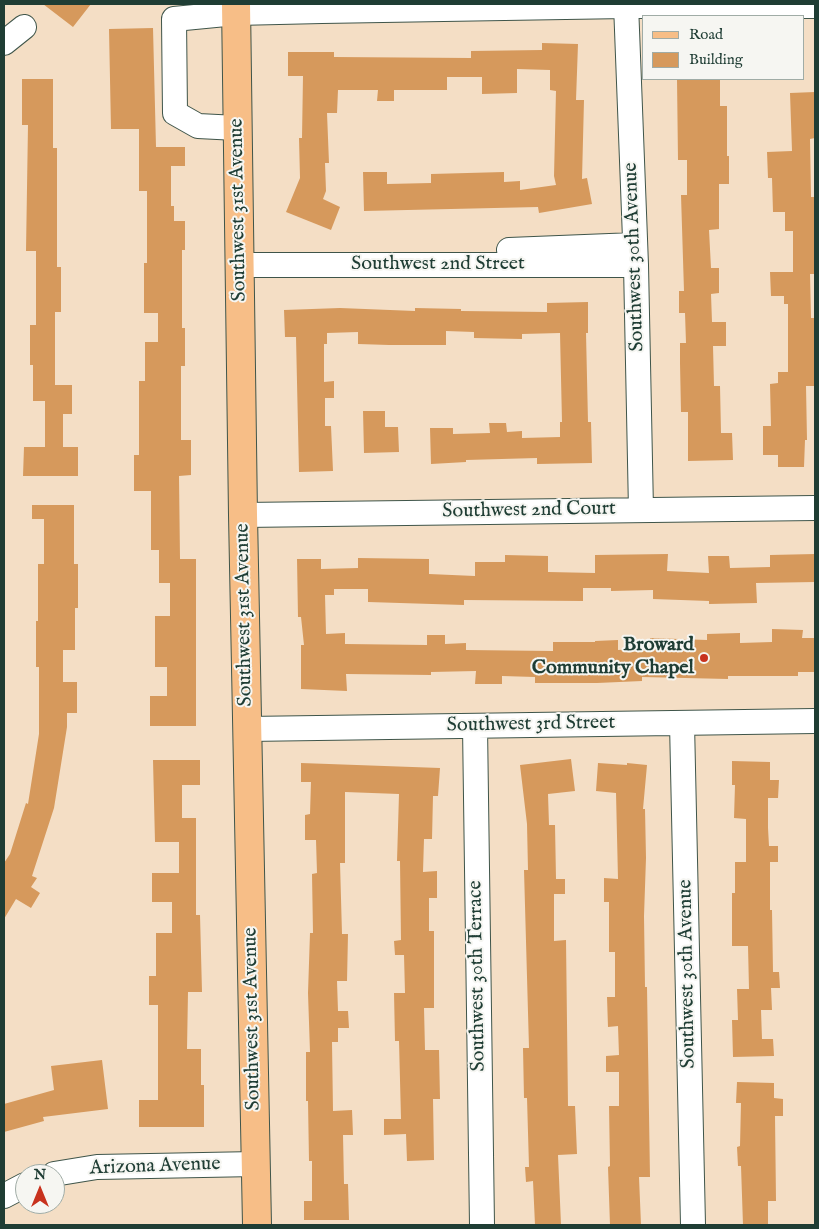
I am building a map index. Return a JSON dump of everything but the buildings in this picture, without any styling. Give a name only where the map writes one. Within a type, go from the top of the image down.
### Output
[{"type":"main road","name":"Southwest 31st Avenue","points":[[236,8],[243,515],[257,1225]]},
{"type":"street","points":[[237,128],[198,126],[175,113],[174,19],[236,8],[626,5],[815,6]]},
{"type":"street","name":"Southwest 30th Avenue","points":[[626,5],[635,255],[641,510]]},
{"type":"street","points":[[4,43],[24,27]]},
{"type":"street","name":"Southwest 2nd Street","points":[[240,259],[483,251],[635,255]]},
{"type":"street","name":"Southwest 2nd Court","points":[[243,515],[815,508]]},
{"type":"street","name":"Southwest 3rd Street","points":[[247,729],[815,721]]},
{"type":"street","name":"Southwest 30th Avenue","points":[[682,723],[693,1225]]},
{"type":"street","name":"Southwest 30th Terrace","points":[[475,726],[482,1225]]},
{"type":"street","name":"Arizona Avenue","points":[[65,1172],[97,1167],[256,1164]]},
{"type":"place","name":"Broward Community Chapel","points":[[704,658]]}]
